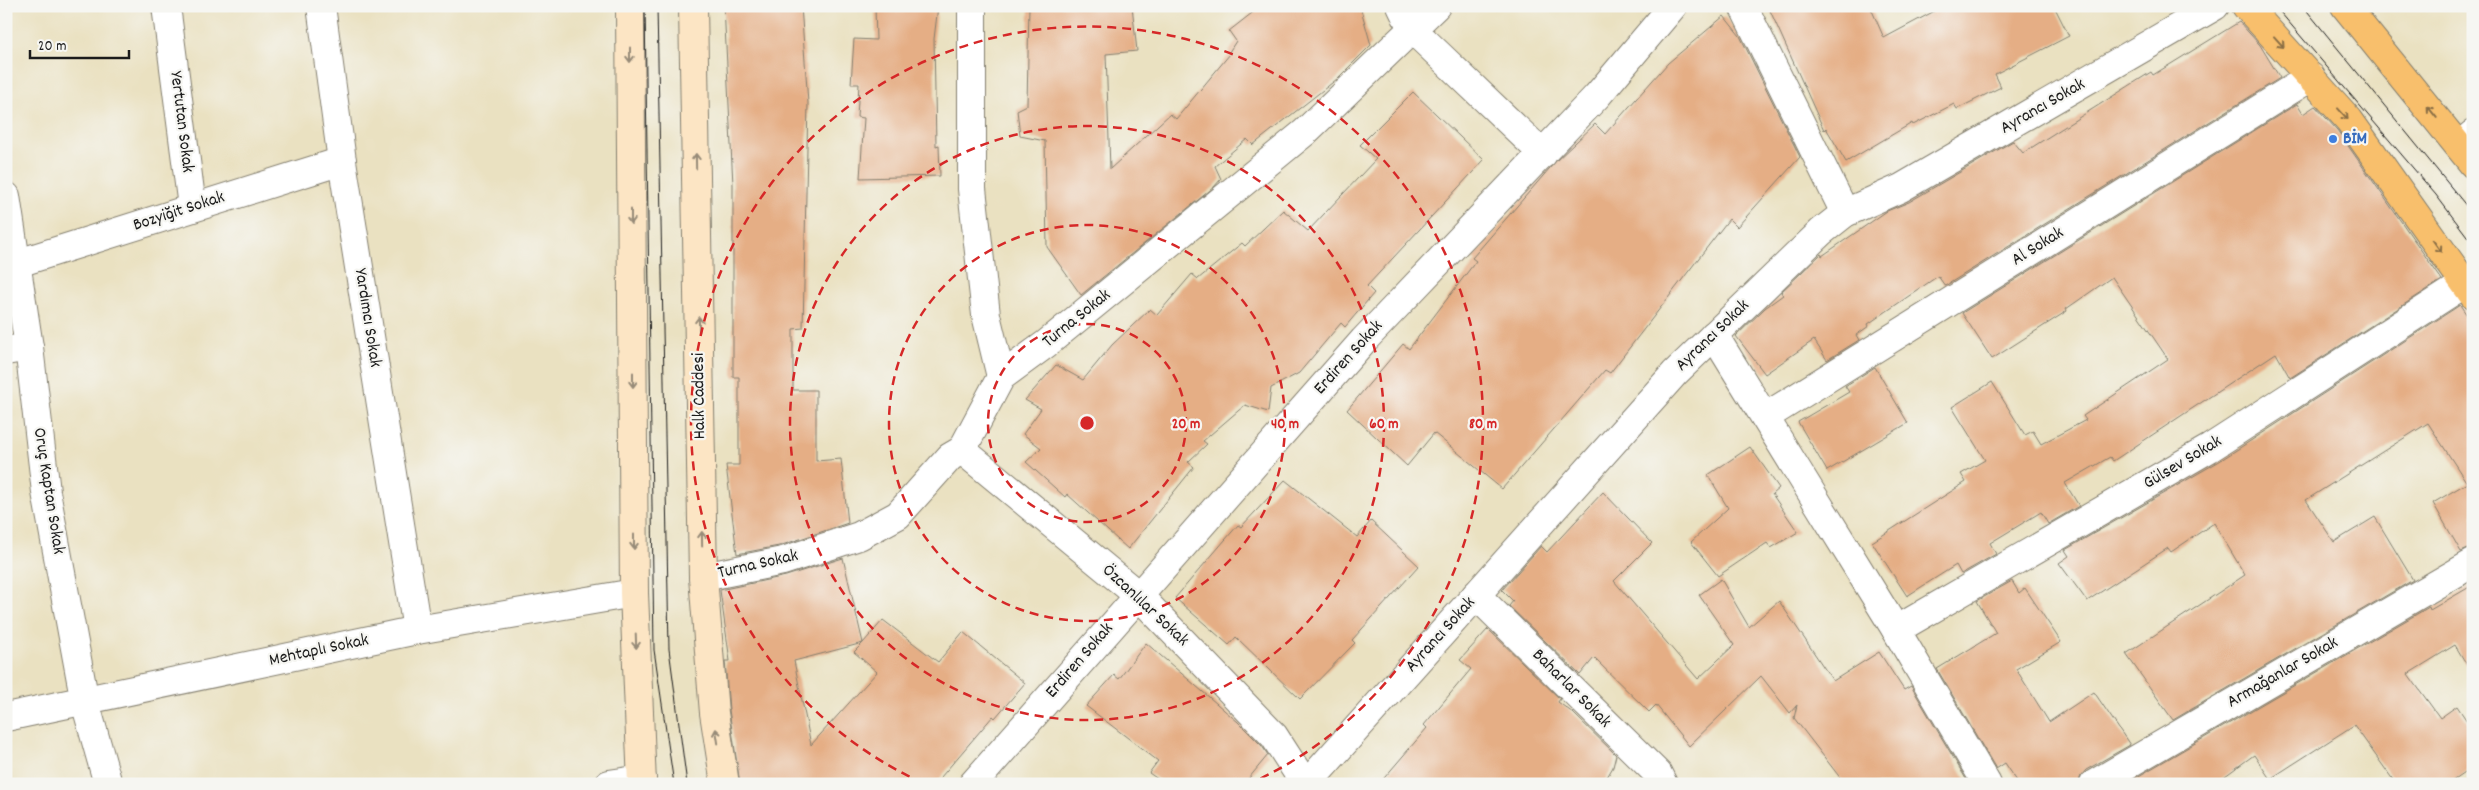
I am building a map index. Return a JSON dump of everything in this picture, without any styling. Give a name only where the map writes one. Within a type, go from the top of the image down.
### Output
[{"type":"main road","points":[[630,6],[634,593],[642,781]]},
{"type":"main road","name":"Halk Caddesi","points":[[693,6],[703,577],[714,713],[725,784]]},
{"type":"main road","points":[[2246,6],[2349,120],[2468,290]]},
{"type":"main road","points":[[2345,6],[2468,148]]},
{"type":"street","name":"Yertutan Sokak","points":[[166,6],[192,207]]},
{"type":"street","name":"Yardımcı Sokak","points":[[320,6],[342,161],[417,630]]},
{"type":"street","points":[[972,6],[972,189],[986,314],[1001,377]]},
{"type":"street","name":"Turna Sokak","points":[[703,577],[783,561],[859,536],[898,516],[950,457],[962,450],[1001,377],[1046,344],[1305,132],[1406,18],[1436,6]]},
{"type":"street","name":"Erdiren Sokak","points":[[973,784],[1364,340],[1597,96],[1673,6]]},
{"type":"street","points":[[1743,6],[1845,212]]},
{"type":"street","name":"Ayrancı Sokak","points":[[1306,784],[1675,373],[1821,232],[1845,212],[1909,183],[2216,6]]},
{"type":"street","points":[[1406,18],[1543,154]]},
{"type":"street","name":"Al Sokak","points":[[1765,417],[2311,77]]},
{"type":"street","name":"Bozyiğit Sokak","points":[[16,264],[342,161]]},
{"type":"street","name":"Oruç Kaptan Sokak","points":[[6,196],[16,264],[18,349],[85,702],[108,784]]},
{"type":"street","name":"Gülsev Sokak","points":[[1896,630],[2210,448],[2468,290]]},
{"type":"street","points":[[1714,335],[1896,630],[1987,784]]},
{"type":"street","name":"Özcanlılar Sokak","points":[[962,450],[1138,595],[1274,736],[1306,784]]},
{"type":"street","name":"Armağanlar Sokak","points":[[2094,784],[2473,563]]},
{"type":"street","name":"Mehtaplı Sokak","points":[[6,717],[85,702],[417,630],[634,593]]},
{"type":"street","name":"Baharlar Sokak","points":[[1476,596],[1657,781]]},
{"type":"street","points":[[609,784],[642,781]]},
{"type":"building","points":[[724,6],[801,6],[808,103],[803,328],[793,329],[793,390],[816,390],[816,461],[841,459],[848,523],[779,546],[737,554],[726,465],[739,465],[739,377],[733,377],[733,185]]},
{"type":"building","points":[[875,6],[938,6],[934,39],[936,146],[939,145],[940,176],[860,178],[864,118],[857,117],[859,84],[851,84],[854,39],[876,40]]},
{"type":"building","points":[[1029,6],[1132,6],[1137,51],[1106,54],[1110,169],[1170,114],[1176,119],[1230,54],[1229,52],[1236,41],[1229,31],[1261,6],[1360,6],[1371,45],[1337,79],[1253,145],[1247,139],[1215,166],[1221,179],[1214,187],[1081,295],[1047,247],[1045,141],[1020,136],[1017,110],[1027,105]]},
{"type":"building","points":[[1768,6],[1870,6],[1884,38],[1944,6],[2054,6],[2069,36],[1995,74],[2001,87],[1957,109],[1954,104],[1913,125],[1912,123],[1846,162],[1826,128],[1824,130]]},
{"type":"building","points":[[1724,16],[1740,36],[1800,157],[1737,227],[1729,219],[1610,373],[1605,370],[1502,489],[1434,433],[1407,466],[1347,410],[1403,344],[1409,349],[1476,261],[1472,258],[1556,161],[1595,124],[1605,134],[1668,63]]},
{"type":"building","points":[[2239,22],[2260,45],[2280,78],[1945,286],[1938,276],[1868,324],[1869,326],[1856,335],[1859,340],[1827,360],[1814,340],[1765,374],[1736,336],[1765,308],[1783,295],[1781,292],[1821,254],[1822,256],[1887,211],[1909,202],[2013,141],[2023,153],[2151,72],[2153,75]]},
{"type":"building","points":[[1413,92],[1484,160],[1367,286],[1374,293],[1345,327],[1341,323],[1299,373],[1271,388],[1268,412],[1245,405],[1203,441],[1207,444],[1188,462],[1194,467],[1128,549],[1067,494],[1065,497],[1026,462],[1041,448],[1023,434],[1041,409],[1025,400],[1056,365],[1083,380],[1112,345],[1150,309],[1157,315],[1192,274],[1198,279],[1242,243],[1245,246],[1283,210],[1308,231],[1376,159],[1360,145]]},
{"type":"building","points":[[2297,104],[2303,114],[2315,106],[2337,130],[2442,280],[2290,378],[2276,353],[2113,461],[2110,457],[2065,483],[2079,506],[2048,524],[2041,512],[1990,543],[1996,554],[1961,574],[1956,565],[1907,596],[1872,542],[1966,482],[1961,474],[1985,460],[1952,407],[1992,382],[2025,435],[2033,431],[2041,444],[2086,420],[2083,416],[2168,359],[2112,277],[2066,309],[2067,311],[1992,359],[1962,313]]},
{"type":"building","points":[[2460,305],[2473,324],[2473,547],[2461,552],[2433,503],[2467,483],[2428,423],[2306,500],[2334,542],[2375,517],[2413,580],[2173,720],[2126,654],[2245,575],[2214,523],[2171,552],[2168,548],[2087,601],[2059,563],[2069,556],[2065,550],[2218,462]]},
{"type":"building","points":[[1875,367],[1908,423],[1827,471],[1798,422],[1849,392],[1845,386]]},
{"type":"building","points":[[1750,447],[1779,488],[1772,494],[1798,532],[1771,548],[1767,543],[1718,576],[1691,542],[1728,508],[1708,475]]},
{"type":"building","points":[[1285,480],[1357,537],[1371,521],[1419,566],[1352,640],[1355,643],[1300,699],[1236,637],[1229,645],[1175,598],[1238,525],[1241,527]]},
{"type":"building","points":[[1603,492],[1652,543],[1614,581],[1698,679],[1734,645],[1699,595],[1721,579],[1749,627],[1779,601],[1833,681],[1879,652],[1904,690],[1911,686],[1969,784],[1845,784],[1794,718],[1797,705],[1790,713],[1761,676],[1689,746],[1656,705],[1649,712],[1594,658],[1580,675],[1509,606],[1513,601],[1502,590],[1541,546],[1547,552]]},
{"type":"building","points":[[843,558],[863,643],[883,620],[938,662],[963,632],[1025,683],[995,718],[993,716],[935,784],[740,784],[729,710],[725,661],[730,661],[720,590],[786,576]],"holes":[[[863,643],[854,652],[877,672],[811,745],[794,661]]]},
{"type":"building","points":[[2012,581],[2019,593],[2025,588],[2061,642],[2016,669],[2049,722],[2094,692],[2130,745],[2086,770],[2078,784],[2019,784],[2005,763],[1996,769],[1937,669],[1996,633],[1977,601]]},
{"type":"building","points":[[2473,585],[2473,675],[2455,645],[2408,674],[2440,718],[2457,706],[2473,730],[2473,767],[2448,784],[2396,784],[2354,725],[2270,779],[2254,755],[2214,784],[2125,784],[2429,607],[2430,610]]},
{"type":"building","points":[[1488,629],[1560,699],[1558,702],[1573,713],[1616,755],[1613,767],[1603,784],[1379,784],[1427,728],[1424,725],[1471,669],[1460,660]]},
{"type":"building","points":[[1146,643],[1238,722],[1262,746],[1268,755],[1244,784],[1165,784],[1149,773],[1158,761],[1086,706],[1114,675],[1119,679]]},
{"type":"tram line","points":[[645,6],[654,650],[674,784]]},
{"type":"tram line","points":[[657,6],[669,649],[687,784]]},
{"type":"tram line","points":[[2275,6],[2436,195],[2473,244]]},
{"type":"tram line","points":[[2303,6],[2473,214]]},
{"type":"place","name":"BİM","points":[[2333,139]]}]
